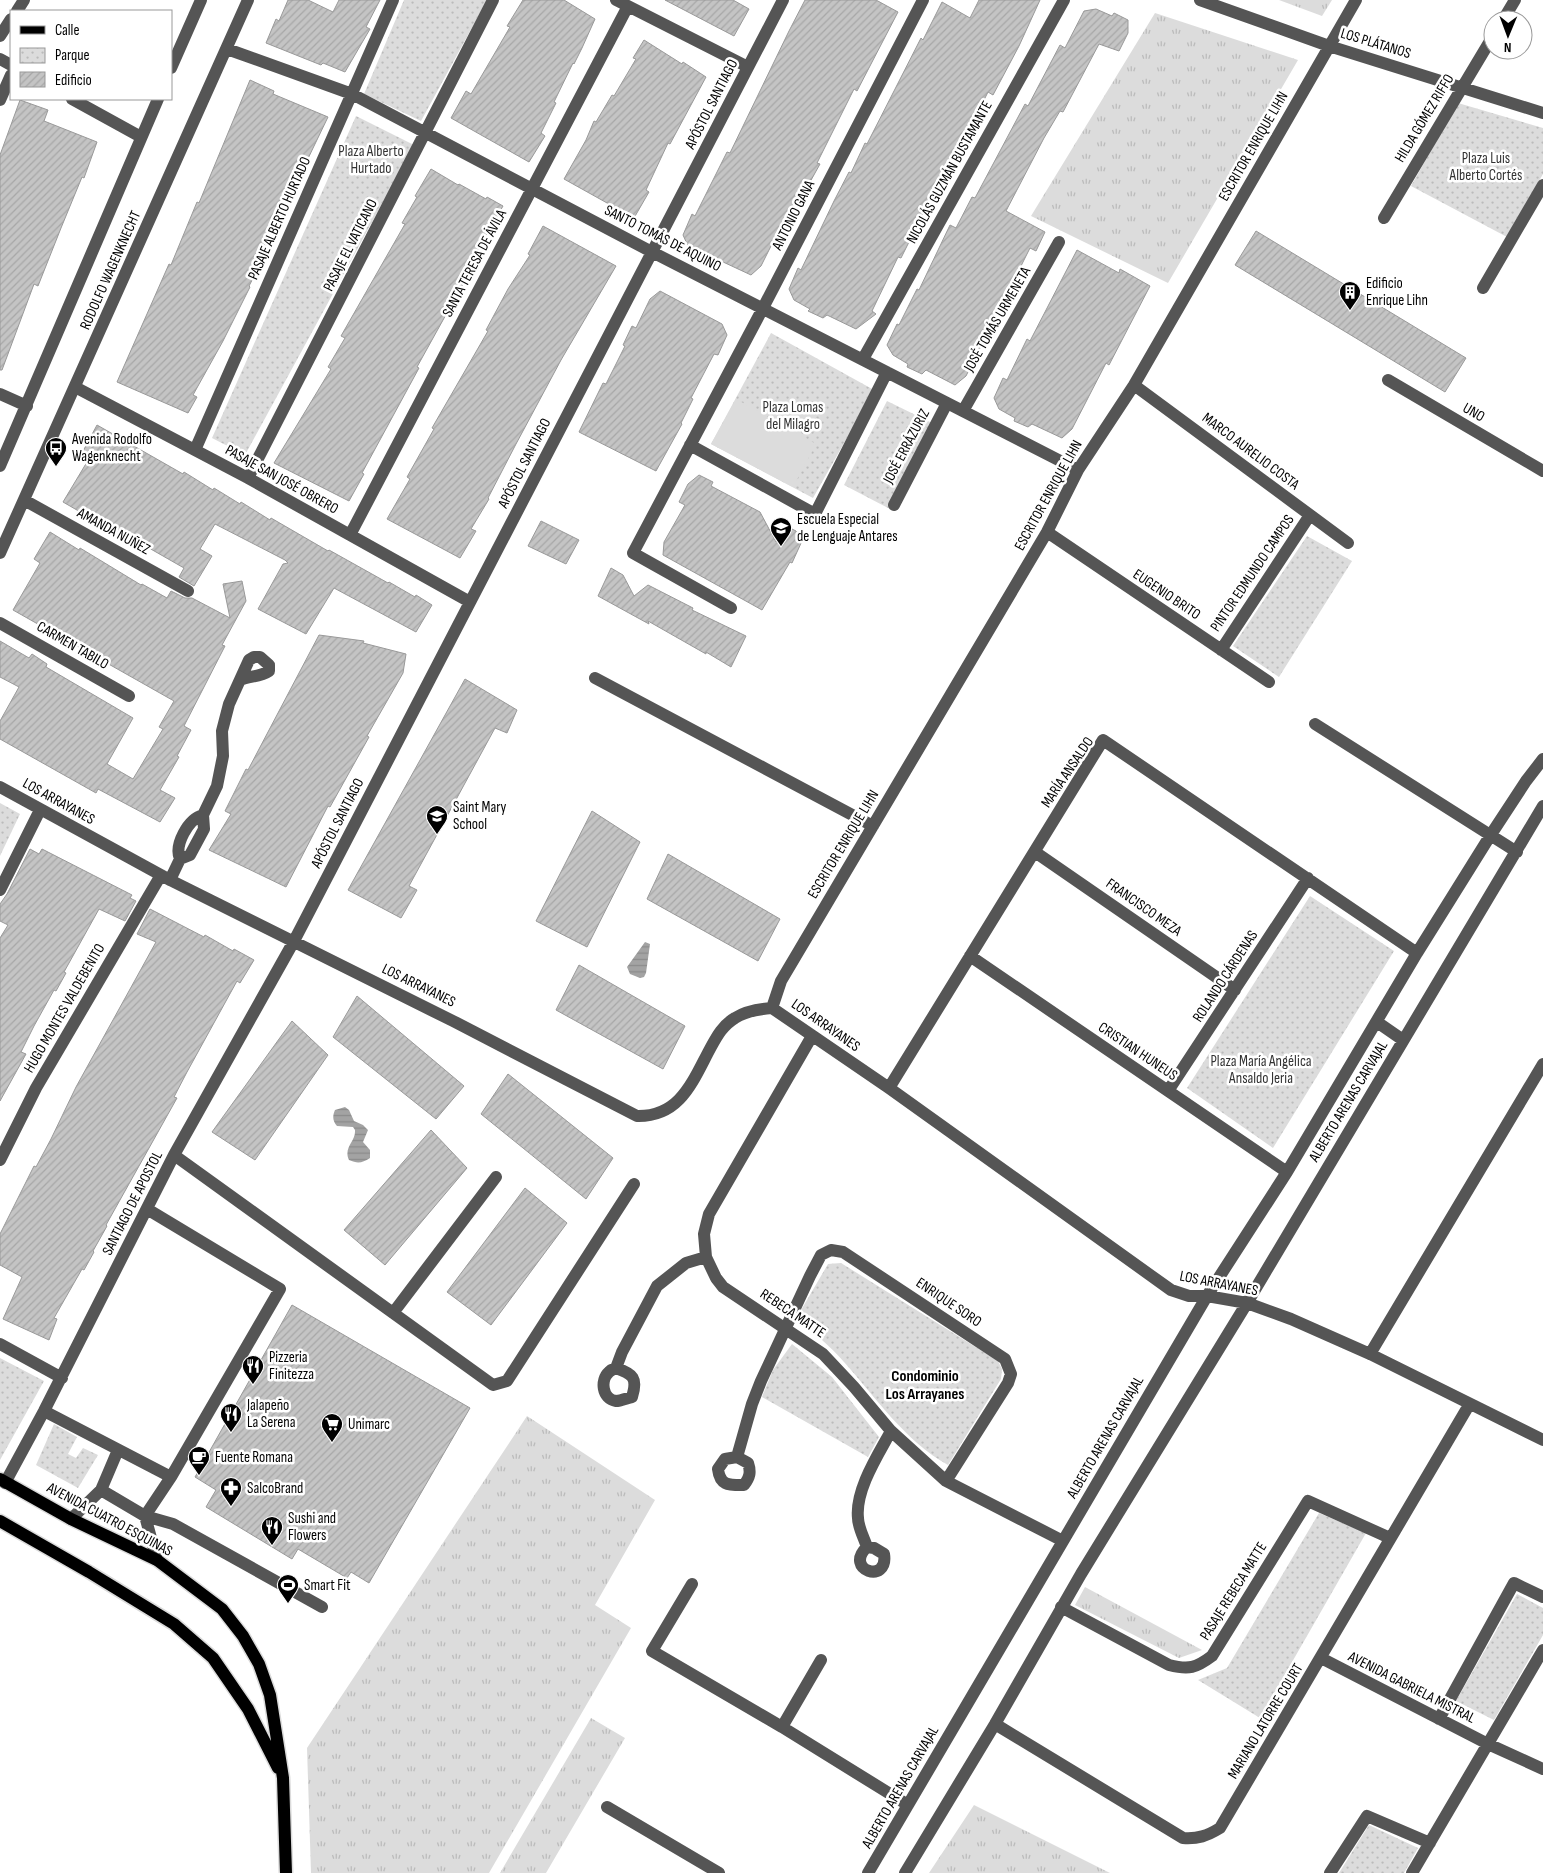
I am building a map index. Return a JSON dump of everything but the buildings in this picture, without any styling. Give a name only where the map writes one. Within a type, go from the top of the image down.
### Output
[{"type":"main road","name":"AVENIDA CUATRO ESQUINAS","points":[[3,1481],[71,1519],[157,1560],[222,1609],[243,1636],[259,1664],[270,1695],[283,1778],[286,1873]]},
{"type":"main road","name":"AVENIDA CUATRO ESQUINAS","points":[[0,1521],[174,1624],[213,1658],[248,1709],[283,1778]]},
{"type":"street","points":[[172,66],[201,0]]},
{"type":"street","name":"RODOLFO WAGENKNECHT","points":[[0,553],[248,0]]},
{"type":"street","name":"PASAJE ALBERTO HURTADO","points":[[195,450],[393,0]]},
{"type":"street","name":"PASAJE EL VATICANO","points":[[248,478],[493,0]]},
{"type":"street","points":[[616,0],[748,67]]},
{"type":"street","name":"APÓSTOL SANTIAGO","points":[[294,941],[783,0]]},
{"type":"street","name":"ANTONIO GANA","points":[[731,608],[633,553],[923,0]]},
{"type":"street","name":"NICOLÁS GUZMÁN BUSTAMANTE","points":[[863,359],[1064,0]]},
{"type":"street","name":"LOS PLÁTANOS","points":[[1200,0],[1329,46],[1543,113]]},
{"type":"street","name":"ESCRITOR ENRIQUE LIHN","points":[[772,1008],[781,981],[1047,532],[1078,470],[1134,385],[1356,0]]},
{"type":"street","name":"SANTA TERESA DE ÁVILA","points":[[350,535],[628,6]]},
{"type":"street","points":[[0,36],[10,21]]},
{"type":"street","name":"SANTO TOMÁS DE AQUINO","points":[[227,49],[352,94],[652,252],[1078,470]]},
{"type":"street","name":"HILDA GÓMEZ RIFFO","points":[[1384,218],[1483,53]]},
{"type":"street","points":[[0,100],[10,77]]},
{"type":"street","points":[[74,100],[142,137]]},
{"type":"street","name":"RODOLFO WAGENKNECHT","points":[[0,466],[158,100]]},
{"type":"street","points":[[1483,288],[1543,184]]},
{"type":"street","name":"JOSÉ TOMÁS URMENETA","points":[[964,411],[1059,242]]},
{"type":"street","points":[[690,445],[815,514],[887,372]]},
{"type":"street","name":"UNO","points":[[1388,380],[1543,471]]},
{"type":"street","name":"MARCO AURELIO COSTA","points":[[1134,385],[1348,543]]},
{"type":"street","name":"PASAJE SAN JOSÉ OBRERO","points":[[76,387],[248,478],[470,602]]},
{"type":"street","points":[[0,394],[26,406]]},
{"type":"street","name":"JOSÉ ERRÁZURIZ","points":[[894,505],[947,403]]},
{"type":"street","name":"AMANDA NUÑEZ","points":[[24,500],[188,591]]},
{"type":"street","name":"PINTOR EDMUNDO CAMPOS","points":[[1221,650],[1310,515]]},
{"type":"street","name":"EUGENIO BRITO","points":[[1047,532],[1269,682]]},
{"type":"street","name":"CARMEN TABILO","points":[[0,623],[129,696]]},
{"type":"street","points":[[595,678],[873,826]]},
{"type":"street","name":"HUGO MONTES VALDEBENITO","points":[[0,1160],[36,1088],[165,877],[180,860],[190,855],[204,829],[203,815],[217,786],[223,756],[222,731],[229,704],[240,680]]},
{"type":"street","points":[[1315,724],[1517,852]]},
{"type":"street","name":"MARÍA ANSALDO","points":[[889,1088],[1104,740],[1417,953]]},
{"type":"street","name":"ALBERTO ARENAS CARVAJAL","points":[[868,1873],[1207,1296],[1287,1172],[1417,953],[1490,836],[1526,781],[1543,759]]},
{"type":"street","name":"LOS ARRAYANES","points":[[0,787],[165,877],[453,1020],[638,1116],[652,1117],[670,1108],[684,1097],[720,1030],[734,1018],[752,1010],[772,1008],[889,1088],[1171,1290],[1189,1296],[1207,1296],[1247,1302],[1290,1319],[1370,1354],[1543,1440]]},
{"type":"street","name":"ALBERTO ARENAS CARVAJAL","points":[[905,1873],[995,1724],[1061,1607],[1247,1302],[1543,808]]},
{"type":"street","points":[[0,890],[40,810]]},
{"type":"street","name":"FRANCISCO MEZA","points":[[1035,852],[1235,990]]},
{"type":"street","name":"ROLANDO CÁRDENAS","points":[[1168,1091],[1308,878]]},
{"type":"street","name":"SANTIAGO DE APOSTOL","points":[[3,1481],[62,1378],[174,1155],[294,941]]},
{"type":"street","name":"CRISTIAN HUNEUS","points":[[970,956],[1287,1172]]},
{"type":"street","name":"ALBERTO ARENAS CARVAJAL","points":[[1377,1022],[1403,1040]]},
{"type":"street","name":"REBECA MATTE","points":[[812,1036],[709,1214],[704,1234],[706,1257],[716,1278],[723,1286],[823,1354],[854,1387],[890,1431],[946,1481],[1063,1541]]},
{"type":"street","points":[[1370,1354],[1543,1064]]},
{"type":"street","points":[[174,1155],[493,1385],[507,1381],[634,1184]]},
{"type":"street","points":[[393,1313],[496,1177]]},
{"type":"street","points":[[147,1209],[280,1289],[171,1477],[145,1516],[157,1560]]},
{"type":"street","name":"ENRIQUE SORO","points":[[737,1457],[752,1404],[802,1290],[821,1255],[832,1250],[843,1252],[1005,1359],[1011,1374],[1008,1383],[946,1481]]},
{"type":"street","points":[[616,1368],[622,1352],[657,1286],[686,1263],[706,1257]]},
{"type":"street","points":[[0,1344],[62,1378]]},
{"type":"street","name":"MARIANO LATORRE COURT","points":[[995,1724],[1183,1838],[1196,1839],[1208,1836],[1220,1828],[1470,1405]]},
{"type":"street","points":[[44,1411],[171,1477]]},
{"type":"street","points":[[868,1548],[858,1518],[860,1498],[870,1469],[890,1431]]},
{"type":"street","points":[[71,1519],[101,1490],[118,1450]]},
{"type":"street","points":[[101,1490],[145,1516],[173,1524],[322,1607]]},
{"type":"street","name":"PASAJE REBECA MATTE","points":[[1061,1607],[1169,1665],[1184,1669],[1200,1665],[1212,1656],[1308,1501],[1390,1538]]},
{"type":"street","points":[[1439,1719],[1514,1583],[1543,1597]]},
{"type":"street","points":[[692,1584],[652,1651],[782,1727],[908,1805]]},
{"type":"street","points":[[1412,1873],[1543,1650]]},
{"type":"street","name":"AVENIDA GABRIELA MISTRAL","points":[[1321,1658],[1488,1744],[1543,1769]]},
{"type":"street","points":[[782,1727],[821,1660]]},
{"type":"street","points":[[607,1807],[719,1873]]},
{"type":"street","points":[[1330,1873],[1367,1816],[1430,1843]]},
{"type":"green space","name":"Plaza Alberto Hurtado","points":[[404,0],[487,0],[421,121],[364,94]]},
{"type":"green space","points":[[1279,0],[1332,0],[1322,16]]},
{"type":"green space","points":[[1155,13],[1298,60],[1168,283],[1031,216]]},
{"type":"green space","name":"Plaza Luis Alberto Cortés","points":[[1458,103],[1543,128],[1543,174],[1507,237],[1411,186]]},
{"type":"green space","name":"Plaza Alberto Hurtado","points":[[356,116],[414,145],[245,455],[212,438]]},
{"type":"green space","name":"Plaza Lomas del Milagro","points":[[771,333],[874,390],[813,498],[711,444]]},
{"type":"green space","points":[[736,399],[816,444],[793,487],[711,444]]},
{"type":"green space","points":[[887,401],[934,424],[890,509],[844,485]]},
{"type":"green space","points":[[1307,536],[1352,561],[1279,677],[1233,646]]},
{"type":"green space","points":[[0,803],[20,814],[0,856]]},
{"type":"green space","name":"Plaza María Angélica Ansaldo Jeria","points":[[1310,896],[1394,951],[1273,1148],[1187,1088]]},
{"type":"green space","points":[[841,1263],[998,1361],[1002,1369],[1001,1379],[948,1465],[918,1444],[905,1432],[839,1356],[797,1317],[828,1264]]},
{"type":"green space","points":[[792,1344],[832,1377],[879,1437],[868,1457],[762,1397],[773,1370]]},
{"type":"green space","points":[[0,1358],[44,1381],[0,1460]]},
{"type":"green space","points":[[527,1416],[655,1500],[595,1605],[631,1628],[489,1873],[311,1873],[307,1748]]},
{"type":"green space","points":[[54,1424],[77,1437],[68,1454],[76,1458],[83,1448],[98,1455],[78,1488],[36,1465]]},
{"type":"green space","points":[[1319,1513],[1366,1533],[1260,1718],[1198,1680],[1227,1668]]},
{"type":"green space","points":[[1085,1587],[1202,1650],[1179,1658],[1075,1605]]},
{"type":"green space","points":[[1517,1594],[1543,1608],[1543,1635],[1494,1720],[1456,1701]]},
{"type":"green space","points":[[591,1718],[625,1738],[546,1873],[500,1873]]},
{"type":"green space","points":[[974,1805],[1110,1873],[929,1873]]},
{"type":"green space","points":[[1369,1825],[1418,1848],[1404,1873],[1339,1873]]},
{"type":"shaded area","points":[[645,942],[650,944],[646,973],[644,977],[640,978],[630,974],[627,967]]},
{"type":"shaded area","points":[[345,1107],[349,1110],[354,1121],[363,1125],[368,1130],[363,1142],[370,1150],[370,1158],[362,1162],[349,1160],[348,1152],[355,1134],[353,1127],[337,1126],[334,1121],[333,1115],[335,1110]]},
{"type":"place","name":"Edificio Enrique Lihn","points":[[1350,311]]},
{"type":"place","name":"Avenida Rodolfo Wagenknecht","points":[[56,467]]},
{"type":"place","name":"Escuela Especial de Lenguaje Antares","points":[[781,547]]},
{"type":"place","name":"Saint Mary School","points":[[437,835]]},
{"type":"place","name":"Pizzeria Finitezza","points":[[253,1385]]},
{"type":"place","name":"Jalapeño La Serena","points":[[231,1433]]},
{"type":"place","name":"Unimarc","points":[[332,1443]]},
{"type":"place","name":"Fuente Romana","points":[[199,1476]]},
{"type":"place","name":"SalcoBrand","points":[[231,1507]]},
{"type":"place","name":"Sushi and Flowers","points":[[272,1546]]},
{"type":"place","name":"Smart Fit","points":[[288,1604]]},
{"type":"district","name":"Condominio Los Arrayanes","points":[[925,1384]]}]
